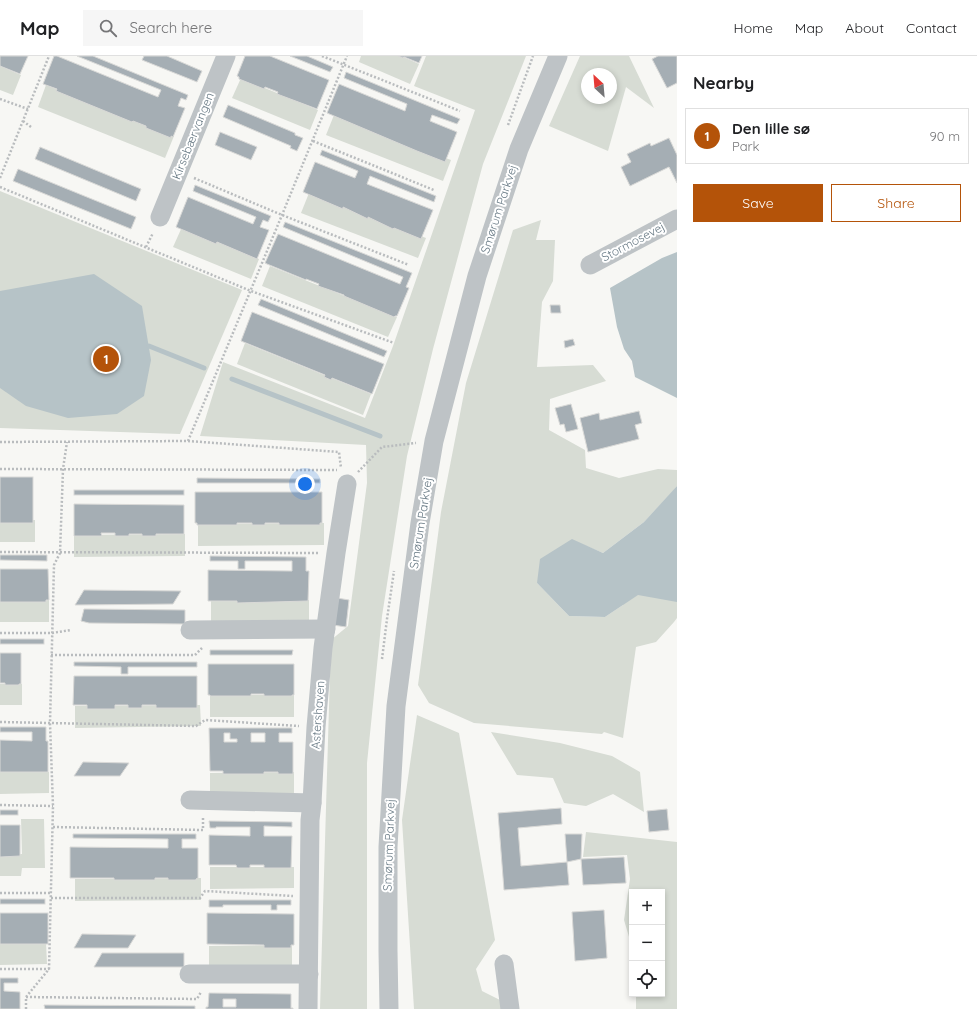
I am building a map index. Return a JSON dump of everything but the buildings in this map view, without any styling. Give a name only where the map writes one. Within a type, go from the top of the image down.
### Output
[{"type":"street","name":"Kirsebærvangen","points":[[160,217],[226,56]]},
{"type":"street","name":"Smørum Parkvej","points":[[389,1009],[388,847],[396,706],[420,524],[434,440],[477,276],[519,149],[558,56]]},
{"type":"street","name":"Stormosevej","points":[[590,264],[677,219]]},
{"type":"street","name":"Astershaven","points":[[308,1009],[310,820],[316,727],[323,648],[347,484]]},
{"type":"street","points":[[190,630],[326,629]]},
{"type":"street","points":[[190,800],[312,803]]},
{"type":"street","points":[[504,964],[510,1009]]},
{"type":"street","points":[[189,974],[308,974]]},
{"type":"path","points":[[0,178],[49,56]]},
{"type":"path","points":[[322,56],[460,111]]},
{"type":"path","points":[[188,441],[347,56]]},
{"type":"path","points":[[0,98],[28,109]]},
{"type":"path","points":[[23,121],[31,127]]},
{"type":"path","points":[[313,141],[434,190]]},
{"type":"path","points":[[179,172],[408,265]]},
{"type":"path","points":[[0,187],[251,291],[394,343]]},
{"type":"path","points":[[347,484],[382,447],[434,440]]},
{"type":"path","points":[[0,442],[188,441],[339,452],[341,470],[0,469]]},
{"type":"path","points":[[26,1009],[26,997],[49,969],[53,827],[50,723],[54,566],[60,553],[63,469],[67,442]]},
{"type":"path","points":[[0,552],[336,554]]},
{"type":"path","points":[[0,633],[52,634],[71,630]]},
{"type":"path","points":[[51,655],[195,655],[205,646]]},
{"type":"path","points":[[0,722],[196,726],[204,720],[316,727]]},
{"type":"path","points":[[0,805],[53,806]]},
{"type":"path","points":[[53,827],[203,830],[202,814]]},
{"type":"path","points":[[51,898],[200,898],[205,892],[309,897]]},
{"type":"path","points":[[0,893],[51,893]]},
{"type":"path","points":[[0,969],[49,969]]},
{"type":"path","points":[[26,997],[197,999],[204,986]]},
{"type":"shaded area","points":[[361,56],[401,56],[419,64],[410,84],[359,62]]},
{"type":"shaded area","points":[[426,56],[526,56],[483,164],[433,349],[407,456],[382,616],[367,763],[367,1009],[320,1009],[331,640],[348,626],[367,483],[366,445],[200,436],[223,362],[365,418],[393,346],[475,110],[414,86]]},
{"type":"shaded area","points":[[580,56],[629,56],[654,108],[626,87],[608,151],[549,126]]},
{"type":"shaded area","points":[[0,66],[21,75],[13,95],[0,90]]},
{"type":"shaded area","points":[[241,78],[318,110],[310,130],[232,98]]},
{"type":"shaded area","points":[[46,85],[174,136],[165,158],[38,107]]},
{"type":"shaded area","points":[[334,115],[451,160],[443,181],[326,135]]},
{"type":"shaded area","points":[[0,191],[242,290],[180,434],[0,428]]},
{"type":"shaded area","points":[[309,193],[426,238],[418,258],[301,213]]},
{"type":"shaded area","points":[[541,220],[536,240],[555,240],[553,281],[542,302],[537,367],[593,365],[606,381],[550,399],[549,430],[585,450],[586,468],[619,478],[658,469],[677,470],[677,486],[644,522],[603,553],[572,540],[537,583],[569,616],[605,617],[623,605],[625,585],[677,590],[677,618],[656,642],[636,647],[623,738],[604,732],[602,734],[474,723],[429,703],[418,685],[441,512],[466,383],[513,230]]},
{"type":"shaded area","points":[[182,227],[259,259],[251,279],[173,247]]},
{"type":"shaded area","points":[[677,252],[677,398],[635,377],[632,361],[624,349],[617,327],[610,288],[662,258]]},
{"type":"shaded area","points":[[270,266],[397,317],[388,337],[262,286]]},
{"type":"shaded area","points":[[94,274],[142,306],[151,360],[144,396],[117,414],[68,418],[26,406],[0,388],[0,291]]},
{"type":"shaded area","points":[[245,343],[371,394],[363,415],[237,364]]},
{"type":"shaded area","points":[[677,486],[677,602],[638,595],[605,617],[569,616],[537,583],[540,559],[572,539],[603,553],[644,522]]},
{"type":"shaded area","points":[[0,520],[35,520],[35,542],[0,542]]},
{"type":"shaded area","points":[[324,523],[324,545],[198,546],[198,524]]},
{"type":"shaded area","points":[[185,534],[185,556],[74,557],[74,535]]},
{"type":"shaded area","points":[[49,599],[49,622],[0,622],[0,600]]},
{"type":"shaded area","points":[[211,600],[309,600],[309,622],[211,622]]},
{"type":"shaded area","points":[[0,684],[22,684],[22,705],[0,705]]},
{"type":"shaded area","points":[[210,695],[294,695],[294,717],[210,717]]},
{"type":"shaded area","points":[[200,705],[201,726],[75,728],[75,706]]},
{"type":"shaded area","points":[[417,715],[459,733],[495,940],[476,969],[482,991],[504,1002],[505,1009],[414,1009],[402,820]]},
{"type":"shaded area","points":[[491,732],[560,743],[612,756],[640,772],[644,812],[613,794],[586,806],[564,803],[553,778],[517,775]]},
{"type":"shaded area","points":[[0,772],[49,772],[49,793],[0,794]]},
{"type":"shaded area","points":[[294,772],[294,794],[210,794],[210,773]]},
{"type":"shaded area","points":[[21,819],[44,819],[45,868],[22,868],[21,876],[0,876],[0,855],[22,854]]},
{"type":"shaded area","points":[[586,832],[677,842],[677,1009],[636,1009],[636,997],[665,997],[665,889],[629,889],[629,937],[624,920],[630,879],[627,855],[583,857]]},
{"type":"shaded area","points":[[210,867],[294,867],[294,888],[210,889]]},
{"type":"shaded area","points":[[201,878],[201,900],[75,901],[75,879]]},
{"type":"shaded area","points":[[0,943],[46,943],[47,964],[0,965]]},
{"type":"shaded area","points":[[292,945],[292,967],[209,967],[209,946]]},
{"type":"waterway","points":[[149,346],[204,368]]},
{"type":"waterway","points":[[232,379],[380,436]]},
{"type":"place","name":"Den lille sø","points":[[106,359]]}]
